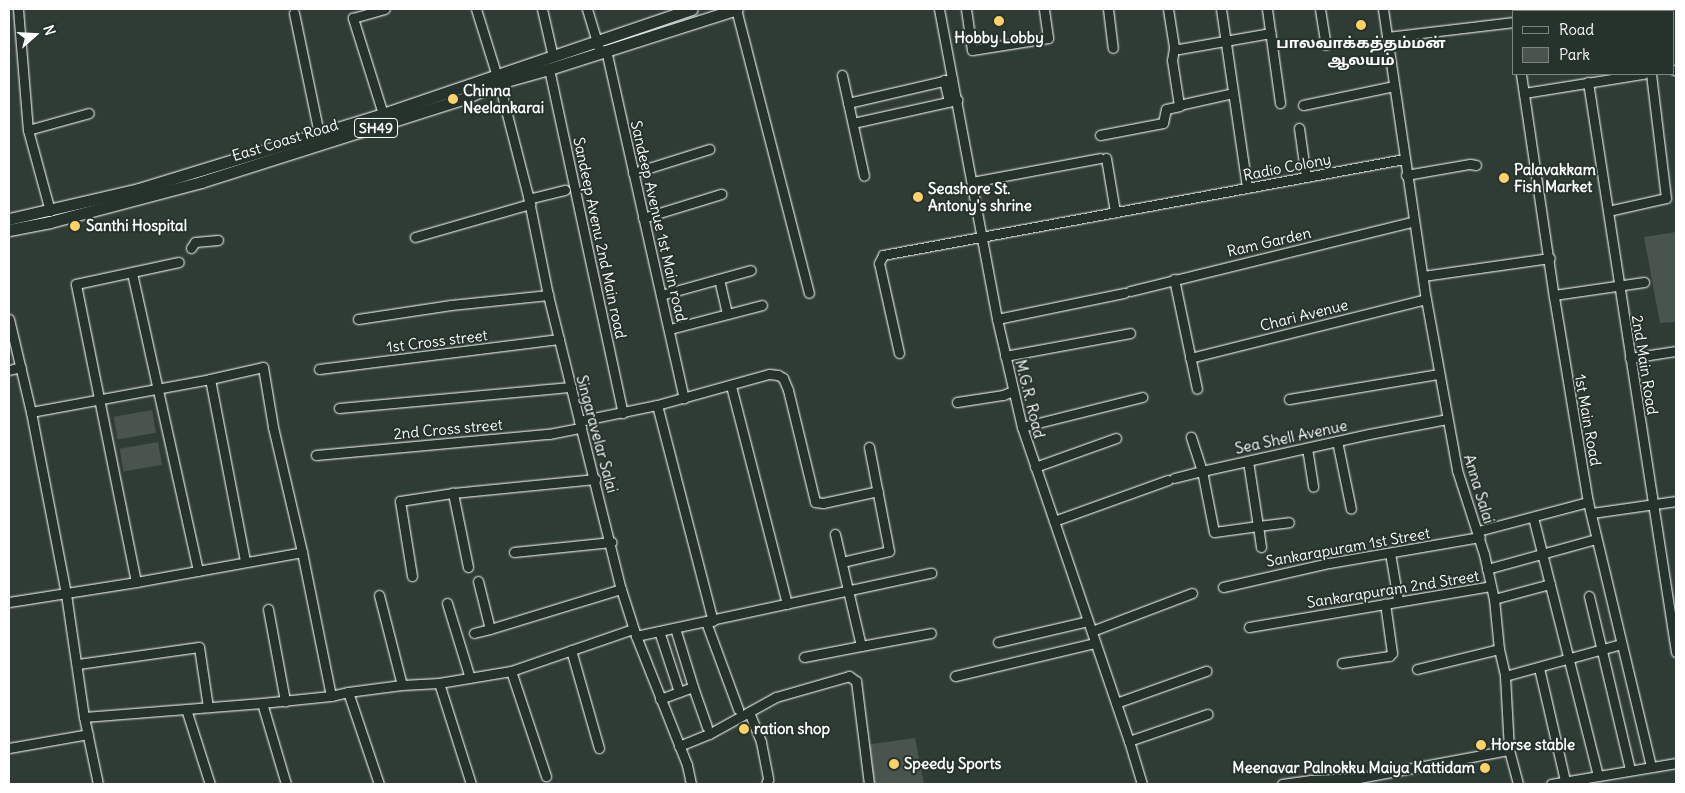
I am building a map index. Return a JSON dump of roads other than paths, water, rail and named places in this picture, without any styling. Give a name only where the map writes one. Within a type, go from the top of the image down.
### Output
[{"type":"main road","name":"East Coast Road","points":[[9,230],[50,222],[201,182],[463,99],[498,79],[549,69],[692,9]]},
{"type":"main road","name":"East Coast Road","points":[[9,219],[138,189],[498,79],[553,56],[601,48],[737,9]]},
{"type":"street","points":[[18,9],[28,130],[50,211]]},
{"type":"street","points":[[383,114],[352,13],[385,9]]},
{"type":"street","name":"Singaravelar Salai","points":[[476,9],[498,79],[529,200],[548,295],[611,542],[621,589],[660,699],[680,746],[691,784]]},
{"type":"street","points":[[542,9],[553,56]]},
{"type":"street","name":"Sandeep Avenue 1st Main road","points":[[587,9],[601,48],[633,173],[670,329],[684,398]]},
{"type":"street","points":[[737,9],[809,293]]},
{"type":"street","name":"M.G.R. Road","points":[[939,9],[948,80],[972,182],[997,319],[1022,427],[1130,741],[1142,784]]},
{"type":"street","points":[[966,9],[972,50],[1048,38],[1044,9]]},
{"type":"street","points":[[1108,9],[1113,48]]},
{"type":"street","points":[[1168,9],[1174,48],[1172,60],[1180,106]]},
{"type":"street","points":[[1221,9],[1247,188]]},
{"type":"street","points":[[1267,9],[1280,103]]},
{"type":"street","points":[[1320,9],[1326,45]]},
{"type":"street","name":"Anna Salai","points":[[1383,9],[1406,175],[1456,470],[1479,534],[1494,599],[1499,649],[1505,676],[1509,750],[1518,784]]},
{"type":"street","points":[[294,13],[319,134]]},
{"type":"street","points":[[1387,37],[1512,24]]},
{"type":"street","points":[[1174,48],[1225,42],[1270,33]]},
{"type":"street","name":"Sandeep Avenu 2nd Main road","points":[[549,69],[623,413]]},
{"type":"street","points":[[842,75],[864,176]]},
{"type":"street","name":"1st Main Road","points":[[1521,75],[1550,258],[1554,295],[1588,502],[1651,766]]},
{"type":"street","points":[[1524,92],[1636,75]]},
{"type":"street","points":[[1608,211],[1666,198],[1651,75]]},
{"type":"street","points":[[848,103],[948,80]]},
{"type":"street","name":"2nd Main Road","points":[[1588,82],[1676,652]]},
{"type":"street","points":[[1303,106],[1394,86]]},
{"type":"street","points":[[1100,135],[1163,123],[1164,111],[1233,93]]},
{"type":"street","points":[[853,123],[953,100]]},
{"type":"street","points":[[28,130],[89,113]]},
{"type":"street","points":[[1299,128],[1306,177]]},
{"type":"street","points":[[633,173],[709,149]]},
{"type":"street","points":[[972,182],[1103,158],[1115,212]]},
{"type":"street","name":"Radio Colony","points":[[899,353],[879,262],[880,257],[1404,159]]},
{"type":"street","points":[[1406,175],[1470,164],[1476,165]]},
{"type":"street","points":[[414,237],[532,198],[564,190]]},
{"type":"street","points":[[643,218],[721,194]]},
{"type":"street","name":"Ram Garden","points":[[997,319],[1127,292],[1414,221]]},
{"type":"street","points":[[191,248],[195,242],[218,240]]},
{"type":"street","points":[[1423,276],[1550,258]]},
{"type":"street","points":[[136,582],[76,284],[179,262]]},
{"type":"street","points":[[661,295],[750,270]]},
{"type":"street","points":[[132,273],[198,572]]},
{"type":"street","points":[[1174,279],[1197,389]]},
{"type":"street","points":[[718,280],[727,314]]},
{"type":"street","points":[[1554,295],[1644,282]]},
{"type":"street","points":[[358,319],[451,305],[548,295]]},
{"type":"street","name":"Chari Avenue","points":[[1190,358],[1426,299]]},
{"type":"street","points":[[670,329],[762,305]]},
{"type":"street","points":[[9,319],[31,412],[66,594],[78,664],[84,716],[98,784]]},
{"type":"street","points":[[1005,356],[1130,334]]},
{"type":"street","name":"1st Cross street","points":[[319,369],[559,340]]},
{"type":"street","points":[[1630,358],[1676,351]]},
{"type":"street","points":[[9,370],[21,367]]},
{"type":"street","points":[[31,412],[158,387],[210,379],[263,367],[273,427],[302,552],[331,696]]},
{"type":"street","name":"2nd Cross street","points":[[316,455],[549,434],[580,424],[731,386],[769,374],[782,378],[788,390],[815,502],[822,503],[878,491]]},
{"type":"street","points":[[1289,399],[1439,374]]},
{"type":"street","points":[[210,379],[245,561]]},
{"type":"street","points":[[731,386],[787,604]]},
{"type":"street","points":[[339,408],[571,387]]},
{"type":"street","points":[[957,402],[1002,395],[1013,391]]},
{"type":"street","points":[[1022,427],[1142,398]]},
{"type":"street","points":[[657,405],[709,621],[738,709]]},
{"type":"street","name":"Sea Shell Avenue","points":[[1054,521],[1171,479],[1337,441],[1447,419]]},
{"type":"street","points":[[1191,437],[1202,471],[1214,532],[1288,522]]},
{"type":"street","points":[[1035,467],[1116,438]]},
{"type":"street","points":[[1337,441],[1351,509]]},
{"type":"street","points":[[842,562],[889,551],[869,447]]},
{"type":"street","points":[[1307,448],[1313,487]]},
{"type":"street","points":[[1248,461],[1261,547]]},
{"type":"street","points":[[412,576],[400,501],[595,479]]},
{"type":"street","points":[[453,494],[468,568]]},
{"type":"street","points":[[1592,513],[1676,501]]},
{"type":"street","name":"Sankarapuram 1st Street","points":[[1222,587],[1321,565],[1390,553],[1479,534],[1588,502]]},
{"type":"street","points":[[1533,517],[1598,775]]},
{"type":"street","points":[[835,534],[862,646]]},
{"type":"street","points":[[1487,570],[1596,539]]},
{"type":"street","points":[[514,552],[611,542]]},
{"type":"street","points":[[9,602],[198,572],[245,561],[302,552]]},
{"type":"street","points":[[1390,553],[1398,600]]},
{"type":"street","points":[[84,716],[285,701],[470,678],[511,671],[570,650],[635,632],[675,628],[930,573]]},
{"type":"street","points":[[478,582],[490,629]]},
{"type":"street","points":[[1494,599],[1550,584]]},
{"type":"street","name":"Sankarapuram 2nd Street","points":[[1249,626],[1491,586]]},
{"type":"street","points":[[474,632],[490,629],[621,589]]},
{"type":"street","points":[[1092,631],[1192,593]]},
{"type":"street","points":[[379,595],[402,685]]},
{"type":"street","points":[[1589,596],[1630,770]]},
{"type":"street","points":[[447,603],[470,678]]},
{"type":"street","points":[[1342,663],[1392,654],[1385,603]]},
{"type":"street","points":[[268,609],[285,701]]},
{"type":"street","points":[[998,642],[1088,621]]},
{"type":"street","points":[[675,628],[707,727]]},
{"type":"street","points":[[659,631],[679,692]]},
{"type":"street","points":[[804,657],[930,633]]},
{"type":"street","points":[[955,676],[1095,643]]},
{"type":"street","points":[[1505,676],[1570,660],[1621,644]]},
{"type":"street","points":[[78,664],[199,647],[208,707]]},
{"type":"street","points":[[1417,669],[1499,649]]},
{"type":"street","points":[[570,650],[599,748]]},
{"type":"street","points":[[1539,668],[1565,781]]},
{"type":"street","points":[[511,671],[546,776]]},
{"type":"street","points":[[1116,703],[1206,671]]},
{"type":"street","points":[[680,746],[709,734],[776,697],[832,680],[854,677],[869,784]]},
{"type":"street","points":[[438,683],[471,784]]},
{"type":"street","points":[[660,699],[693,687]]},
{"type":"street","points":[[348,692],[379,784]]},
{"type":"street","points":[[262,703],[286,784]]},
{"type":"street","points":[[186,708],[210,784]]},
{"type":"street","points":[[749,712],[761,742],[768,779],[766,784]]},
{"type":"street","points":[[1130,741],[1208,714]]},
{"type":"street","points":[[9,748],[88,734]]},
{"type":"street","points":[[1282,784],[1311,780],[1360,778],[1509,750]]},
{"type":"street","points":[[1550,784],[1676,763]]},
{"type":"place","name":"Hobby Lobby","points":[[999,21]]},
{"type":"place","name":"பாலவாக்கத்தம்மன் ஆலயம்","points":[[1361,25]]},
{"type":"place","name":"Chinna Neelankarai","points":[[453,99]]},
{"type":"place","name":"Palavakkam Fish Market","points":[[1504,178]]},
{"type":"place","name":"Seashore St. Antony's shrine","points":[[918,197]]},
{"type":"place","name":"Santhi Hospital","points":[[75,226]]},
{"type":"place","name":"ration shop","points":[[744,729]]},
{"type":"place","name":"Horse stable","points":[[1481,745]]},
{"type":"place","name":"Speedy Sports","points":[[894,764]]},
{"type":"place","name":"Meenavar Palnokku Maiya Kattidam","points":[[1485,768]]}]
